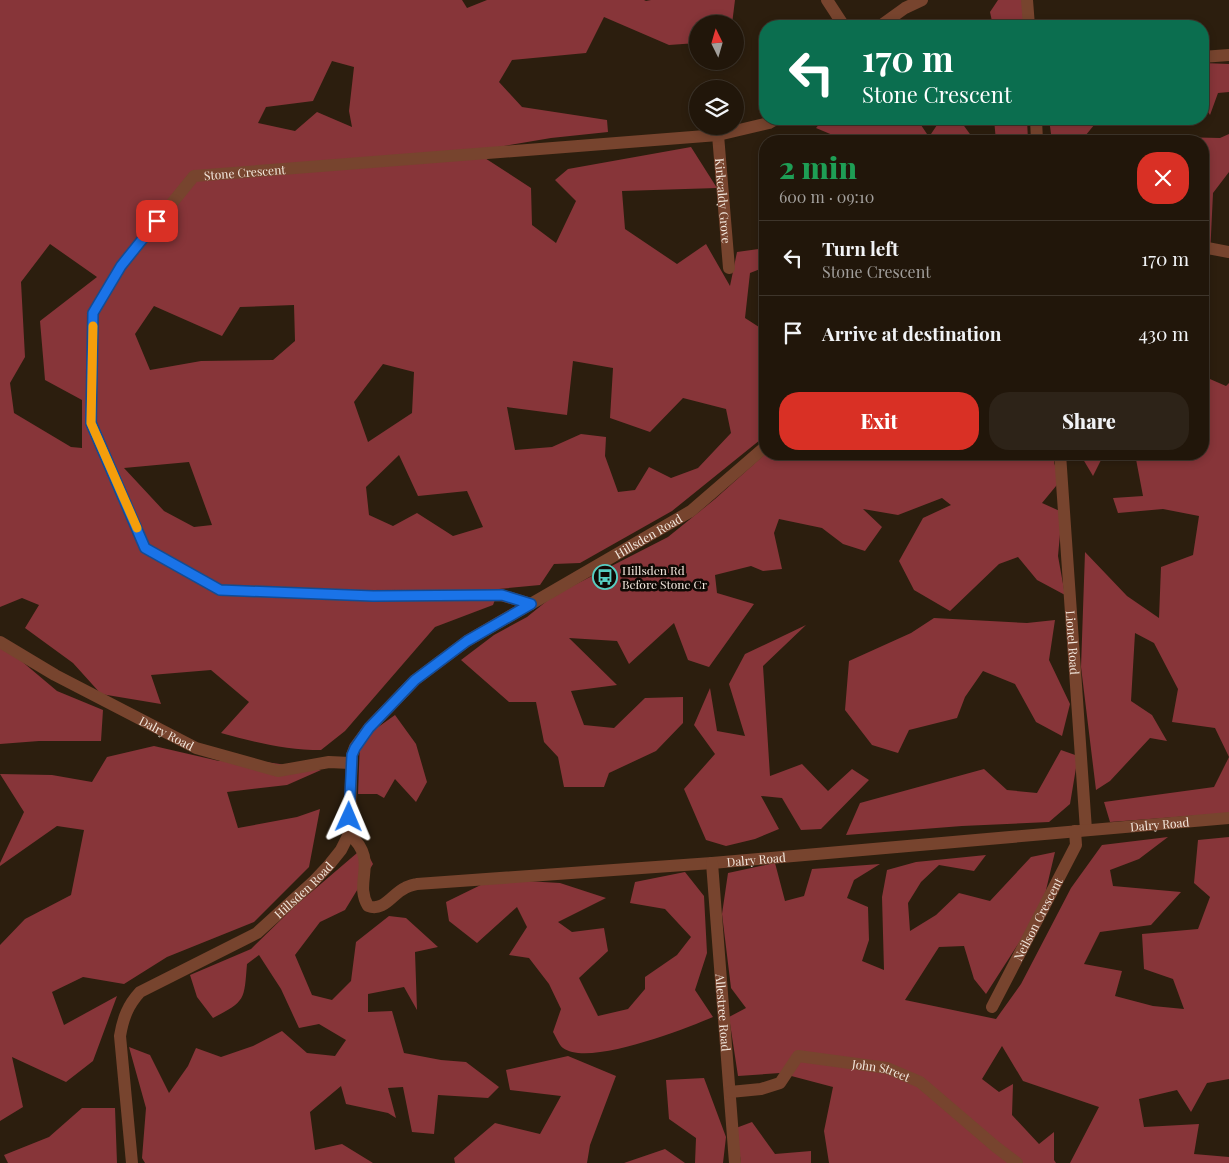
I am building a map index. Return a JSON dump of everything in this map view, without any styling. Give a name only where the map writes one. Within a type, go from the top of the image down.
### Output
[{"type":"street","points":[[828,0],[840,20]]},
{"type":"street","points":[[888,20],[905,8],[922,0]]},
{"type":"street","points":[[1027,0],[1029,20]]},
{"type":"street","points":[[1209,56],[1229,55]]},
{"type":"street","name":"Stone Crescent","points":[[744,129],[761,125]]},
{"type":"street","name":"Stone Crescent","points":[[531,604],[502,595],[373,596],[220,590],[145,548],[91,423],[93,313],[121,266],[194,176],[718,135]]},
{"type":"street","name":"Kirkcaldy Grove","points":[[718,135],[730,268]]},
{"type":"street","points":[[1209,248],[1229,252]]},
{"type":"street","name":"Hillsden Road","points":[[132,1163],[120,1036],[123,1020],[133,1000],[140,992],[257,934],[324,871],[341,850],[349,834],[350,763],[355,748],[369,728],[415,680],[467,641],[691,511],[759,453]]},
{"type":"street","name":"Lionel Road","points":[[1060,460],[1080,831]]},
{"type":"street","name":"Dalry Road","points":[[0,642],[55,675],[196,748],[278,771],[328,762],[350,763]]},
{"type":"street","name":"Dalry Road","points":[[349,834],[358,841],[364,854],[366,864],[365,900],[368,906],[372,908],[383,905],[404,888],[417,884],[712,863],[1229,818]]},
{"type":"street","name":"Neilson Crescent","points":[[992,1007],[1076,845],[1080,831]]},
{"type":"street","name":"Allestree Road","points":[[712,863],[735,1163]]},
{"type":"street","name":"John Street","points":[[730,1092],[761,1089],[780,1083],[798,1056],[887,1068],[920,1082],[996,1148],[1017,1163]]},
{"type":"shaded area","points":[[0,0],[462,0],[467,8],[487,0],[735,0],[733,15],[689,15],[689,44],[669,45],[604,17],[586,53],[512,60],[499,82],[522,107],[607,120],[608,132],[551,138],[474,151],[531,188],[532,225],[556,243],[576,201],[555,180],[568,169],[691,147],[717,188],[622,191],[625,229],[677,264],[706,244],[730,286],[737,252],[759,249],[759,269],[750,273],[745,318],[759,327],[759,441],[672,511],[580,563],[554,564],[540,585],[499,589],[493,605],[435,627],[345,731],[321,750],[283,747],[221,733],[249,702],[211,670],[151,675],[161,704],[101,694],[73,663],[25,628],[39,605],[22,598],[0,607]],"holes":[[[332,61],[354,67],[349,111],[352,127],[317,112],[295,131],[258,123],[266,107],[313,101]],[[50,244],[97,277],[40,321],[45,380],[82,400],[82,448],[71,447],[14,413],[10,383],[25,357],[21,282]],[[294,305],[295,341],[273,360],[201,361],[150,370],[135,334],[154,306],[222,336],[240,307]],[[573,361],[613,368],[610,418],[650,432],[683,398],[726,409],[731,433],[698,468],[671,478],[649,467],[635,490],[618,492],[605,456],[606,437],[581,434],[552,447],[515,450],[507,407],[567,415]],[[383,364],[414,372],[412,413],[368,442],[354,402]],[[399,455],[418,496],[467,491],[483,527],[453,536],[417,513],[393,526],[369,515],[366,487]],[[189,462],[212,525],[194,527],[164,511],[124,468]]]},
{"type":"shaded area","points":[[998,0],[1025,0],[1024,20],[992,20],[990,12]]},
{"type":"shaded area","points":[[1209,63],[1229,64],[1229,92],[1218,93],[1210,115]]},
{"type":"shaded area","points":[[819,125],[921,125],[928,135],[833,135],[816,128]]},
{"type":"shaded area","points":[[937,125],[963,125],[971,135],[930,135]]},
{"type":"shaded area","points":[[995,125],[1027,125],[1028,135],[995,135]]},
{"type":"shaded area","points":[[1050,125],[1094,125],[1086,135],[1051,135]]},
{"type":"shaded area","points":[[1229,134],[1229,172],[1213,193],[1210,256],[1209,138],[1220,138]]},
{"type":"shaded area","points":[[1209,379],[1226,386],[1229,383],[1229,757],[1215,728],[1172,722],[1178,689],[1154,643],[1135,633],[1131,701],[1152,715],[1167,741],[1150,738],[1110,781],[1096,790],[1081,667],[1085,552],[1127,596],[1159,618],[1161,567],[1193,555],[1199,516],[1163,509],[1118,513],[1113,498],[1143,496],[1136,460],[1209,460]]},
{"type":"shaded area","points":[[759,459],[1054,460],[1061,480],[1042,503],[1062,512],[1058,556],[1065,595],[1037,580],[1018,557],[999,564],[950,611],[914,590],[899,561],[923,518],[951,505],[942,498],[898,515],[863,509],[882,527],[865,551],[843,544],[822,528],[779,519],[774,533],[782,569],[763,571],[751,566],[715,575],[717,593],[754,604],[709,667],[688,660],[674,623],[629,664],[617,641],[569,638],[617,685],[571,691],[584,725],[614,728],[645,698],[683,697],[683,723],[656,751],[609,773],[604,787],[564,787],[558,757],[544,742],[536,702],[509,702],[461,660],[494,635],[527,617],[553,596],[668,537],[715,499]]},
{"type":"shaded area","points":[[1084,460],[1101,460],[1093,476]]},
{"type":"shaded area","points":[[934,618],[1027,623],[1055,620],[1049,660],[1070,704],[1062,736],[1036,722],[1015,684],[983,671],[965,697],[957,718],[909,730],[898,753],[872,745],[845,710],[849,661],[911,633]]},
{"type":"shaded area","points":[[806,625],[763,666],[770,776],[802,764],[828,791],[852,769],[869,780],[821,829],[801,830],[782,798],[761,796],[779,829],[755,839],[726,846],[706,840],[684,789],[715,754],[694,725],[710,688],[717,731],[745,736],[729,684],[745,654]]},
{"type":"shaded area","points":[[0,643],[57,691],[103,710],[101,741],[39,741],[0,744]]},
{"type":"shaded area","points":[[395,715],[416,744],[427,782],[416,802],[395,779],[384,798],[377,794],[358,794],[360,740]]},
{"type":"shaded area","points":[[154,746],[219,761],[266,762],[321,770],[287,785],[227,792],[238,828],[297,817],[320,809],[309,867],[254,922],[167,957],[124,984],[83,977],[52,992],[64,1025],[117,996],[93,1061],[66,1082],[12,1057],[23,1107],[0,1121],[0,945],[25,919],[71,895],[84,830],[57,826],[0,866],[24,812],[0,774],[52,775],[92,782],[107,757]]},
{"type":"shaded area","points":[[1061,750],[1078,756],[1070,804],[1049,822],[962,826],[846,835],[860,803],[984,769],[1007,790],[1037,793]]},
{"type":"shaded area","points":[[1229,757],[1229,813],[1110,822],[1104,802],[1214,787]]},
{"type":"shaded area","points":[[1168,837],[1139,859],[1110,870],[1113,886],[1181,892],[1151,925],[1100,932],[1084,964],[1122,971],[1115,996],[1153,1006],[1184,1009],[1173,979],[1144,969],[1142,934],[1198,929],[1210,897],[1194,883],[1198,840],[1229,837],[1229,1079],[1207,1083],[1191,1112],[1177,1090],[1139,1099],[1144,1127],[1199,1124],[1194,1154],[1229,1157],[1229,1163],[1070,1163],[1099,1107],[1023,1081],[1002,1046],[982,1079],[999,1092],[1013,1084],[1012,1115],[1039,1144],[1054,1132],[1054,1160],[1056,1163],[829,1163],[824,1131],[833,1087],[780,1073],[738,1076],[729,1017],[746,1008],[731,988],[722,914],[728,873],[775,863],[785,901],[804,896],[812,869],[880,864],[854,880],[847,898],[868,907],[869,940],[862,961],[884,970],[882,897],[887,870],[916,862],[986,855],[974,871],[939,865],[921,882],[908,903],[910,931],[936,915],[959,893],[990,901],[1031,857],[1055,852],[1042,907],[986,994],[974,979],[964,946],[939,947],[905,1000],[996,1019],[1021,984],[1071,888],[1102,845]]},
{"type":"shaded area","points":[[364,847],[373,864],[345,910],[320,922],[295,955],[312,995],[332,1000],[351,981],[356,942],[389,916],[406,918],[438,947],[415,952],[417,1010],[404,987],[368,994],[368,1012],[392,1011],[404,1053],[441,1060],[466,1062],[499,1087],[488,1098],[438,1095],[434,1134],[412,1132],[403,1087],[388,1088],[396,1118],[388,1113],[346,1104],[341,1086],[310,1112],[315,1150],[342,1144],[373,1163],[145,1163],[142,1158],[146,1108],[129,1047],[150,1055],[169,1093],[188,1066],[196,1048],[221,1057],[253,1046],[282,1031],[307,1053],[335,1056],[346,1040],[319,1024],[299,1028],[281,989],[259,955],[247,964],[244,992],[241,998],[232,1007],[213,1018],[197,997],[190,975],[251,949],[295,906]]},
{"type":"shaded area","points":[[685,872],[704,896],[707,953],[695,990],[713,1017],[660,1037],[614,1050],[575,1053],[560,1045],[553,1032],[561,1009],[549,984],[529,958],[509,955],[527,927],[517,907],[477,943],[449,921],[446,902],[493,879],[560,883],[606,898],[558,922],[572,932],[604,928],[608,951],[579,978],[598,1016],[628,1009],[645,989],[645,977],[677,955],[691,937],[665,909],[630,903],[635,882]]},
{"type":"shaded area","points":[[568,1056],[616,1076],[590,1145],[587,1163],[455,1163],[454,1158],[495,1123],[540,1134],[561,1096],[510,1090],[506,1070]]},
{"type":"shaded area","points":[[704,1078],[726,1137],[723,1163],[695,1163],[696,1138],[669,1119],[666,1080]]},
{"type":"shaded area","points":[[82,1108],[115,1108],[117,1163],[8,1163],[4,1155],[49,1137]]},
{"type":"shaded area","points":[[752,1122],[775,1154],[811,1151],[811,1163],[741,1163],[736,1128]]},
{"type":"shaded area","points":[[665,1149],[685,1163],[624,1163]]},
{"type":"slow traffic","points":[[93,326],[91,423],[137,528]]},
{"type":"place","name":"Hillsden Rd Before Stone Cr","points":[[605,577]]},
{"type":"route","points":[[157,221],[121,266],[93,313],[91,423],[145,548],[220,590],[373,596],[502,595],[531,604],[467,641],[415,680],[369,728],[355,748],[350,763],[349,817]]}]
